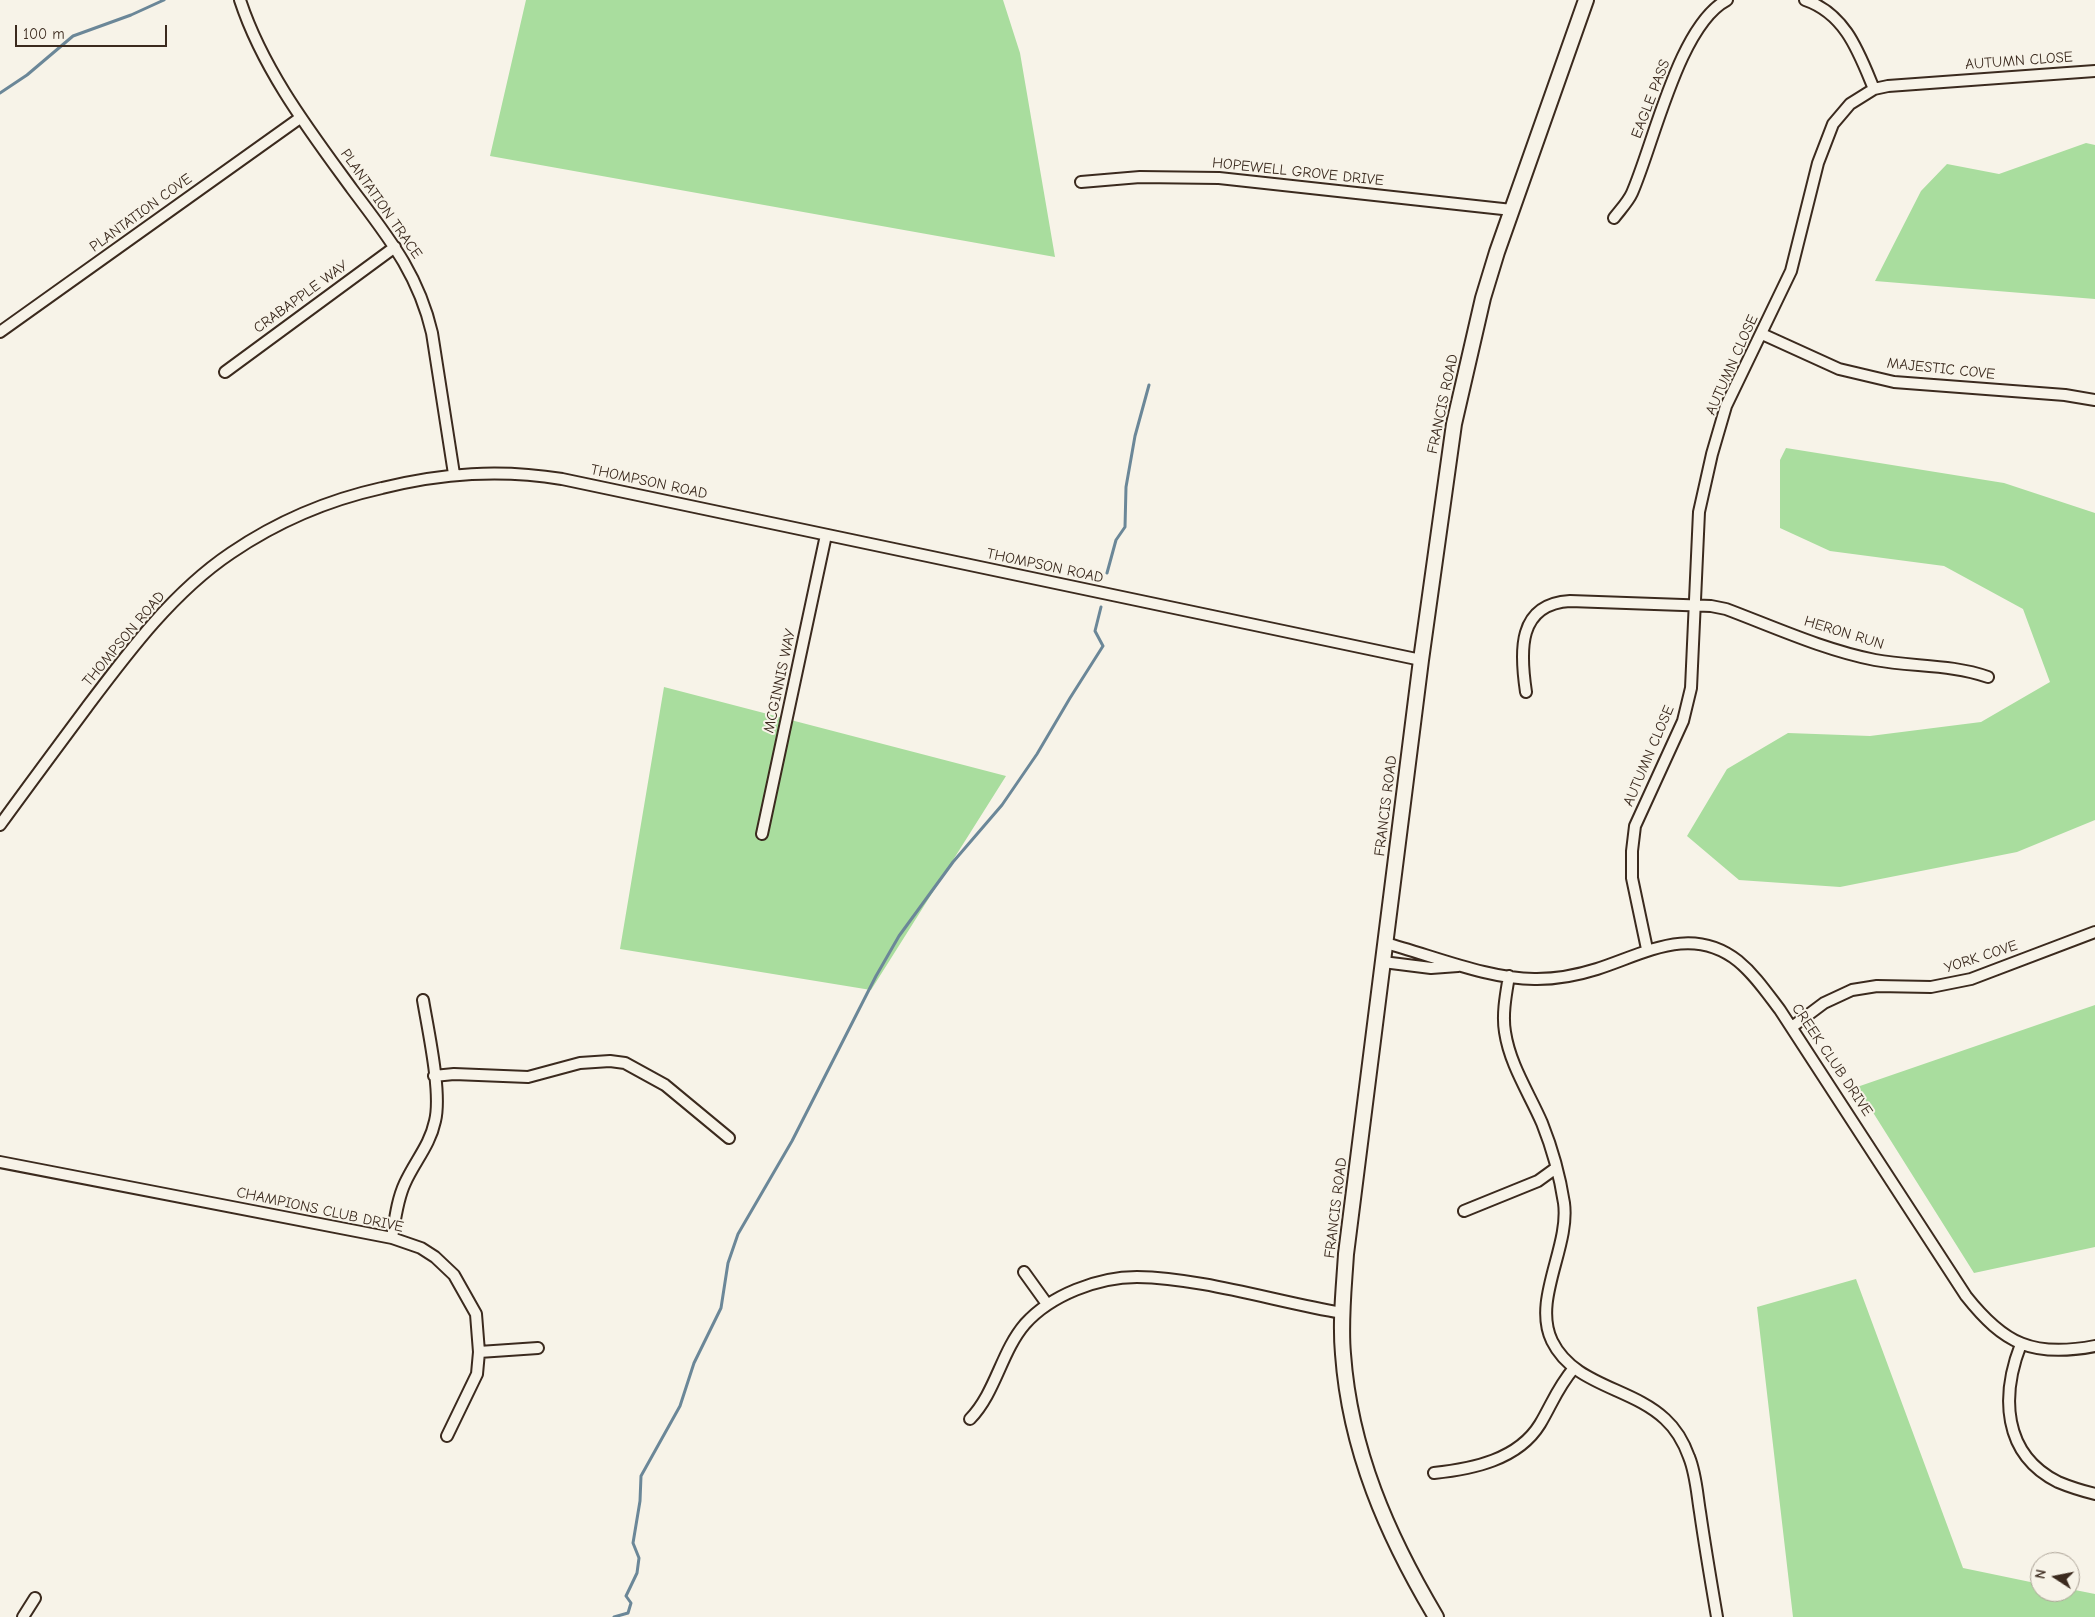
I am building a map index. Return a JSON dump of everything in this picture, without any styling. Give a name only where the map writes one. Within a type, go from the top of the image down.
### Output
[{"type":"street","name":"PLANTATION TRACE","points":[[240,0],[258,44],[300,118],[395,247],[412,275],[427,313],[454,474]]},
{"type":"street","name":"FRANCIS ROAD","points":[[1436,1617],[1407,1568],[1378,1507],[1366,1474],[1351,1415],[1345,1382],[1342,1313],[1346,1254],[1421,660],[1454,424],[1484,298],[1512,210],[1586,0]]},
{"type":"street","name":"EAGLE PASS","points":[[1614,218],[1631,194],[1691,37],[1715,8],[1728,0]]},
{"type":"street","points":[[1805,0],[1838,20],[1853,41],[1874,89]]},
{"type":"street","name":"AUTUMN CLOSE","points":[[1647,949],[1632,878],[1635,826],[1676,737],[1688,704],[1691,688],[1696,606],[1699,512],[1712,454],[1726,406],[1791,272],[1824,143],[1833,124],[1850,104],[1874,89],[1888,86],[2095,70]]},
{"type":"street","name":"PLANTATION COVE","points":[[0,332],[300,118]]},
{"type":"street","name":"HOPEWELL GROVE DRIVE","points":[[1081,182],[1140,177],[1219,178],[1512,210]]},
{"type":"street","name":"CRABAPPLE WAY","points":[[225,372],[395,247]]},
{"type":"street","name":"MAJESTIC COVE","points":[[1762,334],[1839,369],[1894,382],[2065,395],[2095,400]]},
{"type":"street","name":"THOMPSON ROAD","points":[[0,825],[100,690],[150,627],[193,583],[230,553],[291,518],[328,502],[416,480],[454,474],[508,472],[562,479],[1421,660]]},
{"type":"street","name":"MCGINNIS WAY","points":[[762,834],[826,535]]},
{"type":"street","name":"HERON RUN","points":[[1526,692],[1523,670],[1523,641],[1528,627],[1535,614],[1545,607],[1556,602],[1570,601],[1726,609],[1842,651],[1874,660],[1966,669],[1988,676]]},
{"type":"street","name":"YORK COVE","points":[[1792,1027],[1824,1004],[1852,990],[1877,986],[1931,988],[1971,979],[2095,932]]},
{"type":"street","name":"CREEK CLUB DRIVE","points":[[1385,943],[1464,966],[1509,976],[1536,979],[1562,977],[1596,970],[1647,949],[1666,945],[1687,944],[1719,950],[1736,960],[1752,974],[1792,1027],[1966,1296],[1986,1320],[2021,1344],[2056,1352],[2095,1346]]},
{"type":"street","name":"CREEK CLUB DRIVE","points":[[1383,962],[1430,968],[1464,966]]},
{"type":"street","points":[[1509,976],[1504,1010],[1504,1030],[1510,1053],[1542,1124],[1556,1168],[1564,1206],[1560,1244],[1546,1308],[1547,1324],[1558,1352],[1574,1368],[1646,1405],[1664,1418],[1683,1442],[1694,1470],[1717,1617]]},
{"type":"street","points":[[392,1238],[399,1196],[410,1172],[426,1148],[436,1119],[438,1101],[423,1000]]},
{"type":"street","points":[[434,1076],[454,1074],[528,1076],[580,1063],[610,1061],[625,1064],[665,1085],[729,1138]]},
{"type":"street","name":"CHAMPIONS CLUB DRIVE","points":[[0,1162],[392,1238],[421,1248],[435,1257],[454,1275],[470,1300],[476,1314],[479,1352],[474,1382],[446,1436]]},
{"type":"street","points":[[1464,1210],[1538,1181],[1556,1168]]},
{"type":"street","points":[[1024,1272],[1047,1304]]},
{"type":"street","points":[[970,1419],[985,1399],[1007,1352],[1020,1332],[1047,1304],[1083,1286],[1136,1277],[1190,1283],[1342,1313]]},
{"type":"street","points":[[2021,1344],[2008,1388],[2008,1404],[2015,1436],[2032,1462],[2057,1481],[2095,1494]]},
{"type":"street","points":[[479,1352],[538,1348]]},
{"type":"street","points":[[1434,1473],[1479,1465],[1508,1454],[1521,1446],[1540,1423],[1560,1385],[1574,1368]]},
{"type":"street","points":[[23,1617],[35,1598]]},
{"type":"green space","points":[[526,0],[1003,0],[1020,53],[1055,257],[490,156]]},
{"type":"green space","points":[[2086,143],[2095,145],[2095,299],[1875,281],[1921,191],[1947,164],[1999,174]]},
{"type":"green space","points":[[1786,448],[2004,483],[2095,513],[2095,820],[2017,852],[1840,887],[1739,880],[1687,836],[1727,769],[1788,733],[1870,736],[1981,722],[2050,682],[2023,609],[1944,566],[1830,551],[1780,528],[1780,460]]},
{"type":"green space","points":[[664,687],[1006,776],[871,990],[620,949]]},
{"type":"green space","points":[[2095,1005],[2095,1247],[1974,1273],[1857,1087]]},
{"type":"green space","points":[[1856,1279],[1963,1568],[2030,1582],[2030,1602],[2080,1602],[2080,1591],[2095,1594],[2095,1617],[1793,1617],[1757,1307]]},
{"type":"waterway","points":[[0,93],[27,75],[73,36],[131,15],[164,0]]},
{"type":"waterway","points":[[1107,573],[1116,540],[1125,527],[1126,487],[1135,436],[1149,385]]},
{"type":"waterway","points":[[614,1617],[628,1613],[631,1603],[626,1596],[637,1573],[639,1558],[633,1543],[640,1501],[641,1476],[680,1406],[694,1363],[721,1308],[728,1263],[738,1234],[792,1141],[876,976],[899,936],[953,862],[1002,805],[1037,754],[1103,646],[1095,631],[1101,607]]}]
